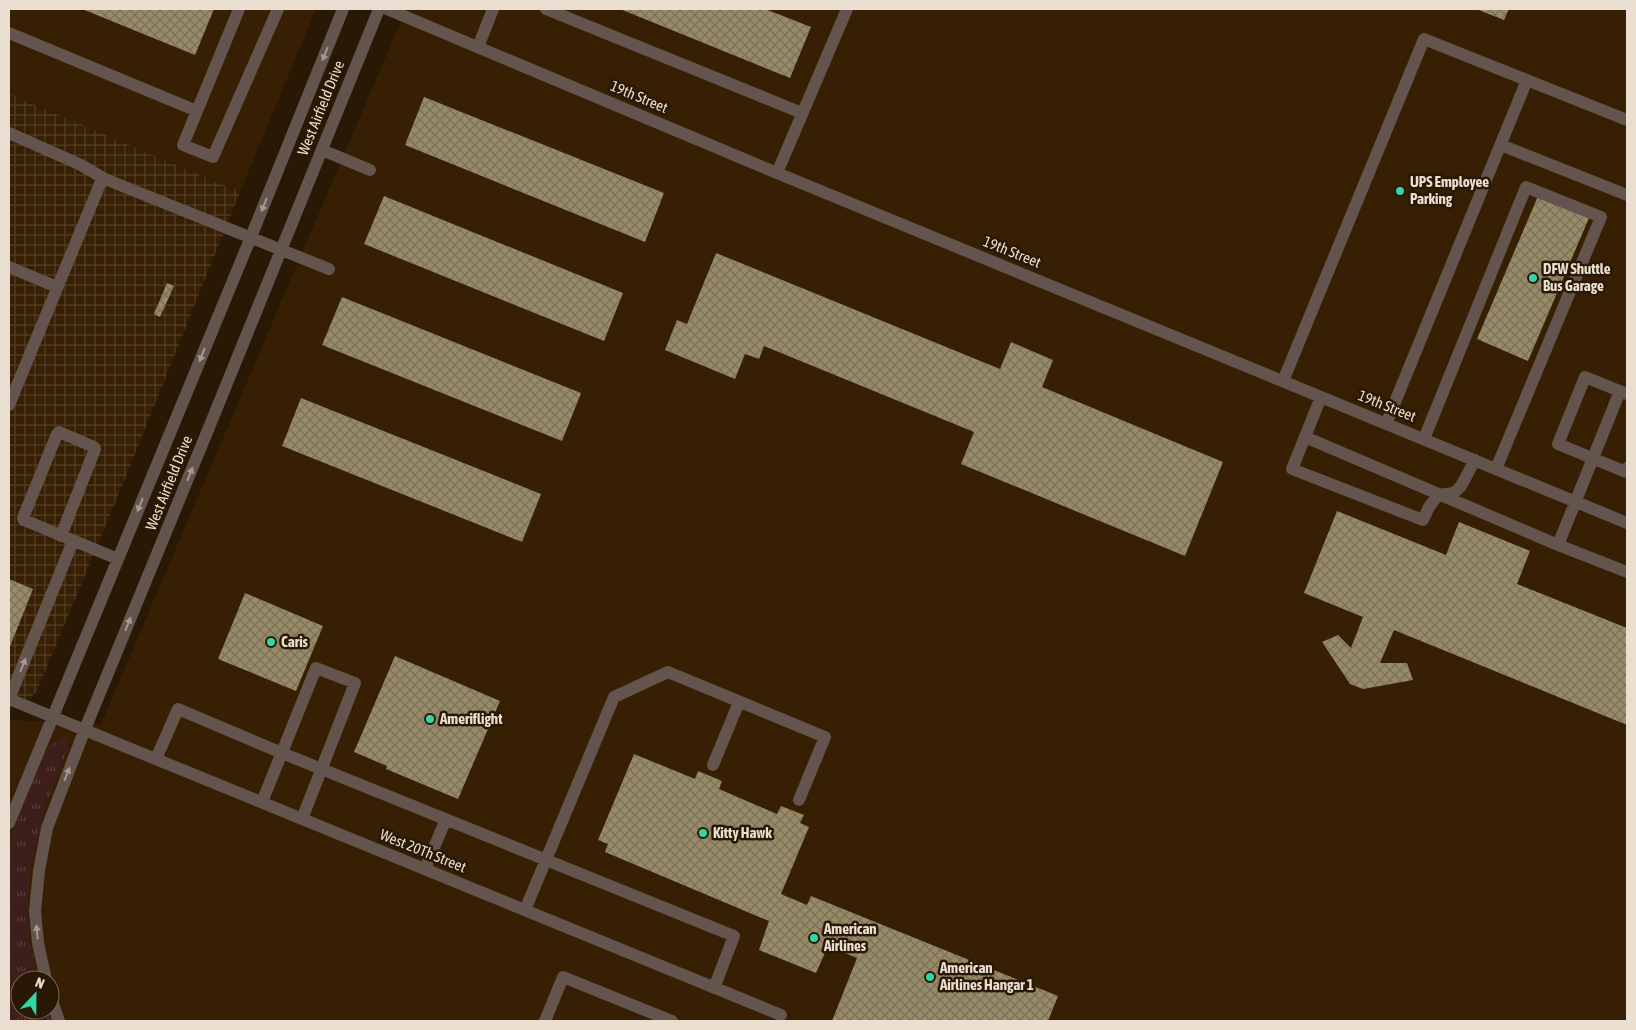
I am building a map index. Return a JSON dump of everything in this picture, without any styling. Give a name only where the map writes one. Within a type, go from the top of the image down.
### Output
[{"type":"street","points":[[238,9],[183,145],[213,156],[278,9]]},
{"type":"street","name":"West Airfield Drive","points":[[9,823],[343,9]]},
{"type":"street","name":"West Airfield Drive","points":[[44,970],[38,943],[35,911],[39,871],[47,828],[85,729],[379,9]]},
{"type":"street","name":"19th Street","points":[[387,9],[777,173],[1627,523]]},
{"type":"street","points":[[478,47],[494,9]]},
{"type":"street","points":[[546,9],[802,113]]},
{"type":"street","points":[[777,173],[846,9]]},
{"type":"street","points":[[9,33],[197,111]]},
{"type":"street","points":[[1283,381],[1424,39],[1627,120]]},
{"type":"street","points":[[1386,424],[1527,80]]},
{"type":"street","points":[[9,133],[81,165],[105,179],[329,269]]},
{"type":"street","points":[[1501,145],[1627,195]]},
{"type":"street","points":[[322,150],[370,170]]},
{"type":"street","points":[[9,405],[100,184],[105,179]]},
{"type":"street","points":[[1424,439],[1526,187],[1601,218],[1496,469]]},
{"type":"street","points":[[9,267],[57,287]]},
{"type":"street","points":[[1558,545],[1593,458],[1624,392],[1585,377],[1558,444],[1593,458],[1626,472],[1627,468]]},
{"type":"street","points":[[1321,397],[1292,469],[1422,520],[1438,495],[1454,493],[1462,486],[1475,460]]},
{"type":"street","points":[[61,536],[95,449],[59,432],[23,518],[61,536],[118,559]]},
{"type":"street","points":[[1305,437],[1438,495],[1627,572]]},
{"type":"street","points":[[9,699],[73,541]]},
{"type":"street","points":[[262,802],[316,668],[355,683],[302,819]]},
{"type":"street","points":[[525,910],[614,697],[668,672],[825,737],[799,800]]},
{"type":"street","name":"West 20Th Street","points":[[9,699],[714,988],[781,1019]]},
{"type":"street","points":[[713,765],[739,702]]},
{"type":"street","points":[[156,759],[178,709],[734,936],[714,988]]},
{"type":"street","points":[[425,870],[446,820]]},
{"type":"street","points":[[545,1021],[563,977],[672,1021]]},
{"type":"shaded area","points":[[9,9],[316,9],[240,192],[9,94]]},
{"type":"shaded area","points":[[406,9],[1627,9],[1627,1021],[9,1021],[9,720],[101,724]]},
{"type":"shaded area","points":[[9,94],[240,192],[116,501],[36,693],[9,710]]},
{"type":"green space","points":[[63,736],[66,736],[68,740],[68,748],[46,805],[31,862],[28,900],[29,938],[36,970],[10,970],[10,1020],[54,1021],[9,1021],[9,843],[43,755],[49,747]]},
{"type":"building","points":[[82,9],[214,9],[195,55]]},
{"type":"building","points":[[620,9],[765,9],[811,27],[790,78]]},
{"type":"building","points":[[1476,9],[1509,9],[1504,20]]},
{"type":"building","points":[[424,97],[664,193],[645,242],[405,145]]},
{"type":"building","points":[[384,196],[623,293],[604,341],[364,244]]},
{"type":"building","name":"DFW Shuttle Bus Garage","points":[[1538,196],[1589,218],[1528,361],[1477,339]]},
{"type":"building","points":[[716,253],[1000,369],[1011,342],[1053,360],[1042,387],[1223,462],[1185,556],[961,464],[974,432],[764,346],[759,359],[745,354],[735,379],[665,350],[677,320],[687,324]]},
{"type":"building","points":[[167,283],[174,286],[160,317],[154,314]]},
{"type":"building","points":[[342,297],[581,393],[562,441],[322,345]]},
{"type":"building","points":[[301,398],[541,494],[522,542],[282,446]]},
{"type":"building","points":[[1337,511],[1446,555],[1459,522],[1530,551],[1517,584],[1627,628],[1627,725],[1394,630],[1380,663],[1407,663],[1413,680],[1363,689],[1350,684],[1322,642],[1338,635],[1351,648],[1363,617],[1304,593]]},
{"type":"building","points":[[9,579],[33,589],[9,649]]},
{"type":"building","name":"Caris","points":[[245,593],[323,626],[296,691],[218,659]]},
{"type":"building","name":"Ameriflight","points":[[395,656],[500,701],[458,799],[386,769],[387,766],[354,752]]},
{"type":"building","points":[[634,754],[695,779],[698,771],[722,781],[719,789],[777,814],[781,806],[804,815],[800,823],[809,827],[781,894],[807,905],[811,896],[1058,996],[1048,1021],[832,1021],[857,958],[828,946],[816,973],[759,950],[769,921],[605,852],[608,844],[598,840]]},
{"type":"place","name":"UPS Employee Parking","points":[[1400,191]]},
{"type":"place","name":"DFW Shuttle Bus Garage","points":[[1533,278]]},
{"type":"place","name":"Caris","points":[[271,642]]},
{"type":"place","name":"Ameriflight","points":[[430,719]]},
{"type":"place","name":"Kitty Hawk","points":[[703,833]]},
{"type":"place","name":"American Airlines","points":[[814,938]]},
{"type":"place","name":"American Airlines Hangar 1","points":[[930,977]]}]
